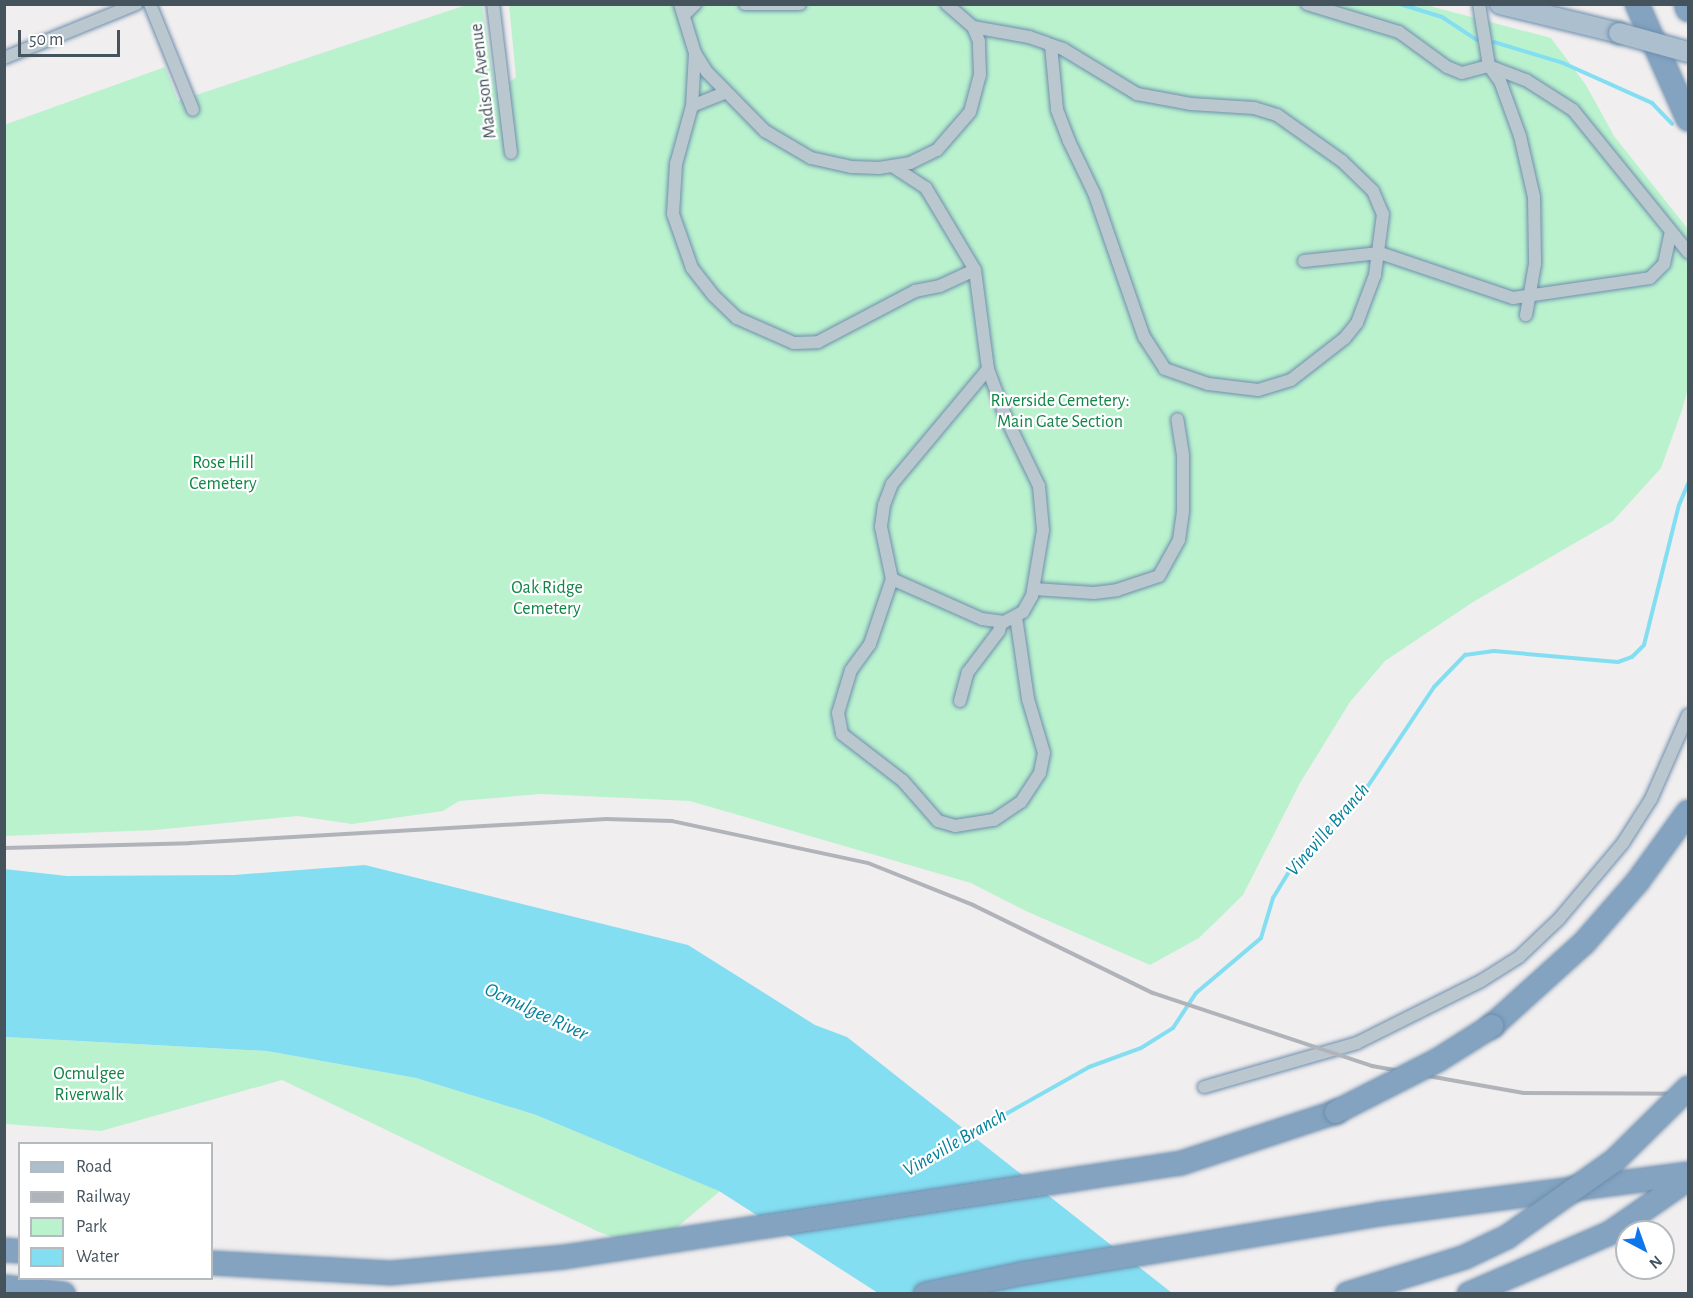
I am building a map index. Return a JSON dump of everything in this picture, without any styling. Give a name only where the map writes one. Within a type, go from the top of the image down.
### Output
[{"type":"highway","points":[[1637,4],[1689,119]]},
{"type":"highway","points":[[1686,4],[1689,10]]},
{"type":"highway","points":[[213,1263],[391,1273],[564,1257],[1181,1163],[1336,1112],[1438,1060],[1492,1026],[1584,943],[1638,881],[1689,812]]},
{"type":"highway","points":[[1347,1293],[1465,1257],[1507,1237],[1614,1161],[1689,1088]]},
{"type":"highway","points":[[925,1293],[1024,1273],[1300,1228],[1545,1190],[1689,1174]]},
{"type":"highway","points":[[1469,1293],[1610,1233],[1689,1179]]},
{"type":"highway","points":[[4,1287],[64,1293]]},
{"type":"main road","points":[[1500,4],[1689,52]]},
{"type":"street","points":[[4,58],[136,4]]},
{"type":"street","points":[[150,4],[194,110]]},
{"type":"street","name":"Madison Avenue","points":[[493,4],[511,153]]},
{"type":"street","points":[[695,4],[682,10],[695,53],[692,106],[673,186],[673,214],[681,244],[713,296],[755,329],[794,343],[818,342],[915,291],[940,286],[975,270]]},
{"type":"street","points":[[745,4],[800,4]]},
{"type":"street","points":[[923,185],[922,170],[929,155],[970,112],[980,75],[979,41],[973,27],[947,4]]},
{"type":"street","points":[[1307,4],[1399,33],[1447,67],[1462,73],[1489,66],[1526,80],[1573,110],[1689,252]]},
{"type":"street","points":[[1479,4],[1489,66],[1500,81],[1529,164],[1535,225],[1535,264],[1526,315]]},
{"type":"street","points":[[973,27],[1051,45],[1089,63],[1137,94],[1191,104],[1254,108],[1293,123],[1373,191],[1383,214],[1380,253],[1358,323],[1321,360],[1291,380],[1242,390],[1195,380],[1165,369],[1143,337],[1094,194],[1068,141],[1057,109],[1051,45]]},
{"type":"street","points":[[695,53],[726,93],[765,131],[796,152],[852,167],[894,167],[929,155]]},
{"type":"street","points":[[692,106],[726,93]]},
{"type":"street","points":[[891,579],[982,619],[1001,623],[1016,617],[1028,606],[1034,589],[1043,530],[1039,486],[1006,418],[988,369],[975,270],[954,230],[923,185],[894,167]]},
{"type":"street","points":[[1304,261],[1380,253],[1513,298],[1650,278],[1664,264],[1671,232]]},
{"type":"street","points":[[988,369],[892,484],[884,505],[881,527],[891,579],[870,644],[851,670],[838,713],[842,734],[903,781],[938,821],[973,826],[994,820],[1021,802],[1040,773],[1044,753],[1028,699],[1016,617]]},
{"type":"street","points":[[1034,589],[1106,591],[1159,576],[1179,540],[1183,511],[1183,455],[1177,418]]},
{"type":"street","points":[[960,701],[961,687],[968,672],[999,631],[1001,623]]},
{"type":"street","points":[[1203,1088],[1357,1043],[1481,981],[1519,957],[1559,919],[1623,843],[1651,799],[1689,715]]},
{"type":"green space","name":"Riverside Cemetery: Main Gate Section","points":[[466,5],[482,5],[496,92],[516,77],[509,5],[1426,5],[1551,38],[1586,85],[1614,136],[1688,229],[1688,389],[1681,413],[1661,468],[1613,521],[1473,602],[1385,661],[1350,702],[1300,783],[1243,895],[1199,938],[1150,965],[1028,912],[971,883],[690,801],[541,794],[459,801],[443,811],[352,824],[298,816],[155,830],[5,836],[4,125],[165,67],[178,101]]},
{"type":"green space","name":"Ocmulgee Riverwalk","points":[[4,1037],[267,1051],[416,1078],[536,1115],[720,1191],[650,1250],[599,1232],[282,1080],[101,1131],[5,1124]]},
{"type":"water","name":"Ocmulgee River","points":[[365,865],[688,945],[815,1025],[847,1037],[1172,1293],[878,1293],[719,1191],[536,1115],[416,1078],[267,1051],[5,1037],[4,869],[67,876],[234,875]]},
{"type":"waterway","points":[[1400,4],[1442,17],[1477,40]]},
{"type":"waterway","points":[[1494,42],[1563,63],[1652,103],[1672,124]]},
{"type":"waterway","name":"Vineville Branch","points":[[965,1137],[1089,1067],[1141,1048],[1173,1028],[1196,993],[1261,938],[1273,898],[1295,862],[1368,786],[1434,687],[1465,655],[1494,651],[1618,662],[1632,657],[1644,645],[1679,505],[1688,484]]},
{"type":"railway","points":[[4,848],[190,843],[606,819],[672,821],[868,863],[973,905],[1153,993],[1372,1066],[1524,1093],[1688,1094]]},
{"type":"park label","name":"Rose Hill Cemetery","points":[[223,474]]},
{"type":"park label","name":"Oak Ridge Cemetery","points":[[547,599]]}]
